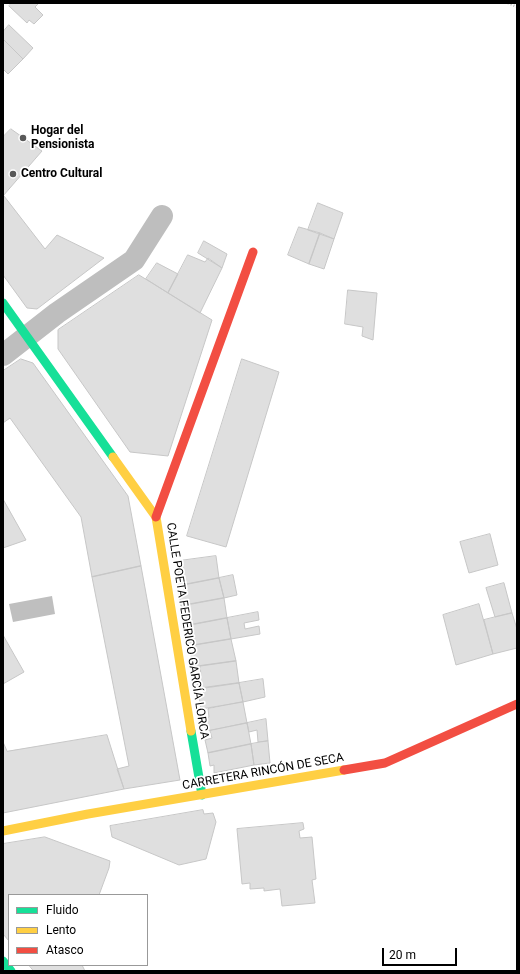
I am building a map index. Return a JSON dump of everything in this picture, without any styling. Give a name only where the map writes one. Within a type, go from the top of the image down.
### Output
[{"type":"street","points":[[3,354],[134,260],[162,216]]},
{"type":"street","points":[[156,517],[254,252]]},
{"type":"street","name":"CALLE POETA FEDERICO GARCÍA LORCA","points":[[3,303],[156,517],[202,795]]},
{"type":"street","name":"CARRETERA RINCÓN DE SECA","points":[[3,831],[385,763],[517,704]]},
{"type":"street","points":[[3,961],[11,971]]},
{"type":"path","points":[[508,3],[517,7]]},
{"type":"shaded area","points":[[52,596],[55,614],[13,622],[9,604]]},
{"type":"building","points":[[12,3],[39,3],[35,7],[43,15],[34,24],[29,20],[27,23],[9,6]]},
{"type":"building","points":[[9,25],[33,48],[23,59],[3,39],[3,32]]},
{"type":"building","points":[[3,39],[23,59],[8,74],[3,69]]},
{"type":"building","name":"Centro Cultural","points":[[11,129],[42,151],[3,196],[3,137]]},
{"type":"building","points":[[4,196],[45,249],[57,235],[104,258],[37,309],[27,308],[3,275]]},
{"type":"building","points":[[318,203],[343,213],[334,239],[308,230]]},
{"type":"building","points":[[299,227],[320,233],[309,264],[288,255]]},
{"type":"building","points":[[320,233],[334,239],[324,269],[309,264]]},
{"type":"building","points":[[204,241],[227,254],[222,268],[198,253]]},
{"type":"building","points":[[188,255],[205,262],[208,258],[222,268],[200,313],[168,293]]},
{"type":"building","points":[[157,263],[178,274],[168,293],[146,279]]},
{"type":"building","points":[[139,275],[212,320],[168,456],[130,452],[58,349],[58,330]]},
{"type":"building","points":[[348,290],[377,293],[373,340],[362,336],[363,327],[345,324]]},
{"type":"building","points":[[21,359],[33,363],[128,496],[141,566],[92,577],[81,517],[10,418],[3,423],[3,371]]},
{"type":"building","points":[[242,359],[279,372],[226,547],[187,536]]},
{"type":"building","points":[[3,499],[26,540],[3,548]]},
{"type":"building","points":[[490,534],[498,565],[469,573],[460,542]]},
{"type":"building","points":[[216,556],[219,578],[178,586],[175,573],[180,571],[179,561]]},
{"type":"building","points":[[141,566],[180,780],[124,789],[117,769],[129,766],[92,577]]},
{"type":"building","points":[[233,575],[237,595],[224,598],[219,578]]},
{"type":"building","points":[[219,578],[224,598],[181,606],[179,593],[184,592],[183,585]]},
{"type":"building","points":[[504,583],[512,613],[495,617],[486,588]]},
{"type":"building","points":[[224,598],[227,618],[185,626],[183,615],[188,614],[186,605]]},
{"type":"building","points":[[479,604],[493,654],[456,665],[443,615]]},
{"type":"building","points":[[258,612],[259,620],[244,623],[245,629],[259,626],[260,634],[231,639],[227,618]]},
{"type":"building","points":[[512,613],[517,629],[517,648],[493,654],[484,620]]},
{"type":"building","points":[[227,618],[231,639],[189,646],[187,634],[192,633],[190,625]]},
{"type":"building","points":[[3,635],[24,672],[3,684]]},
{"type":"building","points":[[231,639],[236,661],[193,667],[191,655],[196,654],[195,645]]},
{"type":"building","points":[[236,661],[239,683],[198,689],[196,677],[201,676],[200,666]]},
{"type":"building","points":[[263,679],[265,697],[243,702],[239,683]]},
{"type":"building","points":[[239,683],[243,702],[201,709],[199,696],[204,696],[203,688]]},
{"type":"building","points":[[243,702],[247,723],[206,731],[203,718],[209,717],[208,709]]},
{"type":"building","points":[[266,719],[268,741],[258,742],[257,730],[249,732],[247,723]]},
{"type":"building","points":[[247,723],[251,744],[208,753],[205,740],[212,738],[210,731]]},
{"type":"building","points":[[107,735],[124,789],[3,813],[3,742],[7,751]]},
{"type":"building","points":[[268,741],[270,763],[254,765],[251,744]]},
{"type":"building","points":[[251,744],[254,765],[214,773],[214,765],[210,766],[208,753]]},
{"type":"building","points":[[203,810],[204,814],[213,813],[216,822],[206,859],[179,865],[112,837],[110,826]]},
{"type":"building","points":[[303,823],[304,829],[299,831],[300,838],[312,837],[316,879],[312,880],[315,903],[282,906],[280,889],[264,891],[264,888],[250,889],[250,883],[242,884],[237,829]]},
{"type":"building","points":[[45,837],[110,861],[109,868],[99,894],[8,894],[8,940],[3,934],[3,844]]},
{"type":"building","points":[[30,966],[82,966],[85,971],[34,971]]},
{"type":"traffic: fast","points":[[3,303],[113,457]]},
{"type":"traffic: fast","points":[[191,731],[202,795]]},
{"type":"traffic: fast","points":[[3,961],[11,971]]},
{"type":"traffic: slow","points":[[113,457],[156,517],[191,731]]},
{"type":"traffic: slow","points":[[3,831],[88,814],[344,770]]},
{"type":"traffic: jam","points":[[156,517],[253,252]]},
{"type":"traffic: jam","points":[[344,770],[385,763],[517,704]]},
{"type":"place","name":"Hogar del Pensionista","points":[[23,138]]},
{"type":"place","name":"Centro Cultural","points":[[13,174]]}]
